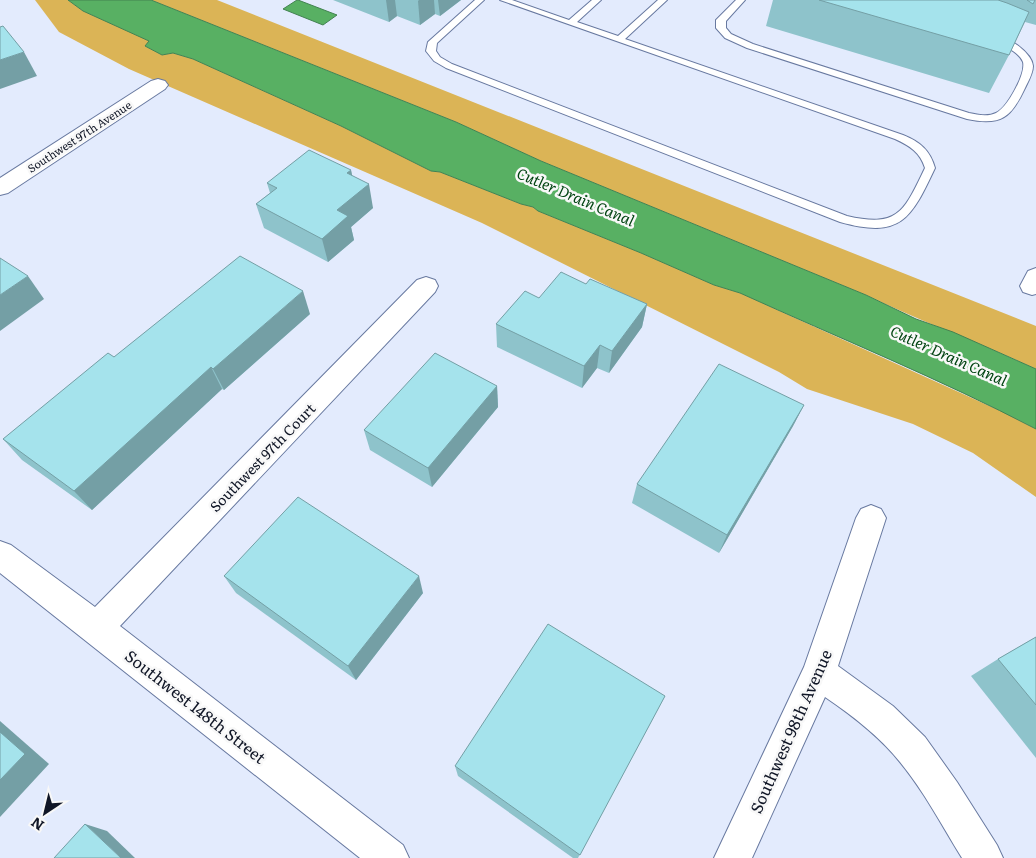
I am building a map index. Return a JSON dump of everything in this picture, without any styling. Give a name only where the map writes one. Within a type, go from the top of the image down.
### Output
[{"type":"street","name":"Southwest 97th Avenue","points":[[0,188],[158,85]]},
{"type":"street","name":"Southwest 97th Court","points":[[97,628],[426,286]]},
{"type":"street","name":"Southwest 98th Avenue","points":[[733,858],[819,673],[871,518]]},
{"type":"street","name":"Southwest 148th Street","points":[[0,555],[97,628],[390,858]]},
{"type":"street","points":[[819,673],[870,708],[900,736],[924,764],[984,858]]},
{"type":"lane","points":[[480,0],[433,42],[431,51],[437,59],[449,66],[844,219],[878,226],[894,223],[904,217],[930,168],[927,156],[914,144],[899,137],[504,0]]},
{"type":"lane","points":[[571,23],[597,0]]},
{"type":"lane","points":[[619,40],[663,0]]},
{"type":"lane","points":[[740,0],[721,20],[720,28],[728,36],[769,52],[966,116],[981,118],[997,117],[1007,111],[1028,72],[1028,64],[1021,54],[1007,43],[991,36]]},
{"type":"shaded area","points":[[35,0],[68,0],[83,11],[150,41],[145,46],[162,55],[173,53],[193,59],[341,126],[431,171],[440,172],[533,207],[538,211],[714,285],[740,293],[1005,413],[1036,429],[1036,497],[973,453],[913,424],[807,389],[779,372],[482,223],[129,69],[59,32]]},
{"type":"shaded area","points":[[151,0],[217,0],[1036,326],[1036,369],[866,295],[541,161],[456,122]]},
{"type":"water","name":"Cutler Drain Canal","points":[[68,0],[151,0],[456,122],[541,161],[866,295],[916,319],[953,332],[1036,369],[1036,429],[926,376],[740,293],[714,285],[538,211],[533,207],[440,172],[431,171],[341,126],[193,59],[173,53],[162,55],[145,46],[149,41],[83,11]]},
{"type":"water","points":[[297,0],[337,15],[323,25],[283,9]]},
{"type":"building","points":[[819,0],[998,0],[1029,12],[1009,55]]},
{"type":"building","points":[[1027,0],[1035,0],[1033,4]]},
{"type":"building","points":[[3,26],[24,52],[0,60],[0,27]]},
{"type":"building","points":[[309,150],[351,170],[347,173],[369,184],[337,210],[348,216],[322,239],[256,204],[277,188],[267,183]]},
{"type":"building","points":[[240,256],[303,291],[213,369],[211,367],[74,491],[3,439],[108,353],[114,357]]},
{"type":"building","points":[[0,258],[28,276],[0,295]]},
{"type":"building","points":[[561,272],[586,284],[590,279],[647,304],[612,351],[600,345],[584,366],[496,324],[525,291],[539,298]]},
{"type":"building","points":[[435,353],[497,386],[428,468],[364,430]]},
{"type":"building","points":[[719,364],[804,405],[727,535],[637,484]]},
{"type":"building","points":[[298,497],[419,576],[348,666],[224,576]]},
{"type":"building","points":[[548,624],[665,696],[580,855],[455,766]]},
{"type":"building","points":[[1036,637],[1036,705],[998,659]]},
{"type":"building","points":[[0,732],[25,754],[0,780]]},
{"type":"building","points":[[85,824],[121,858],[54,858]]}]
